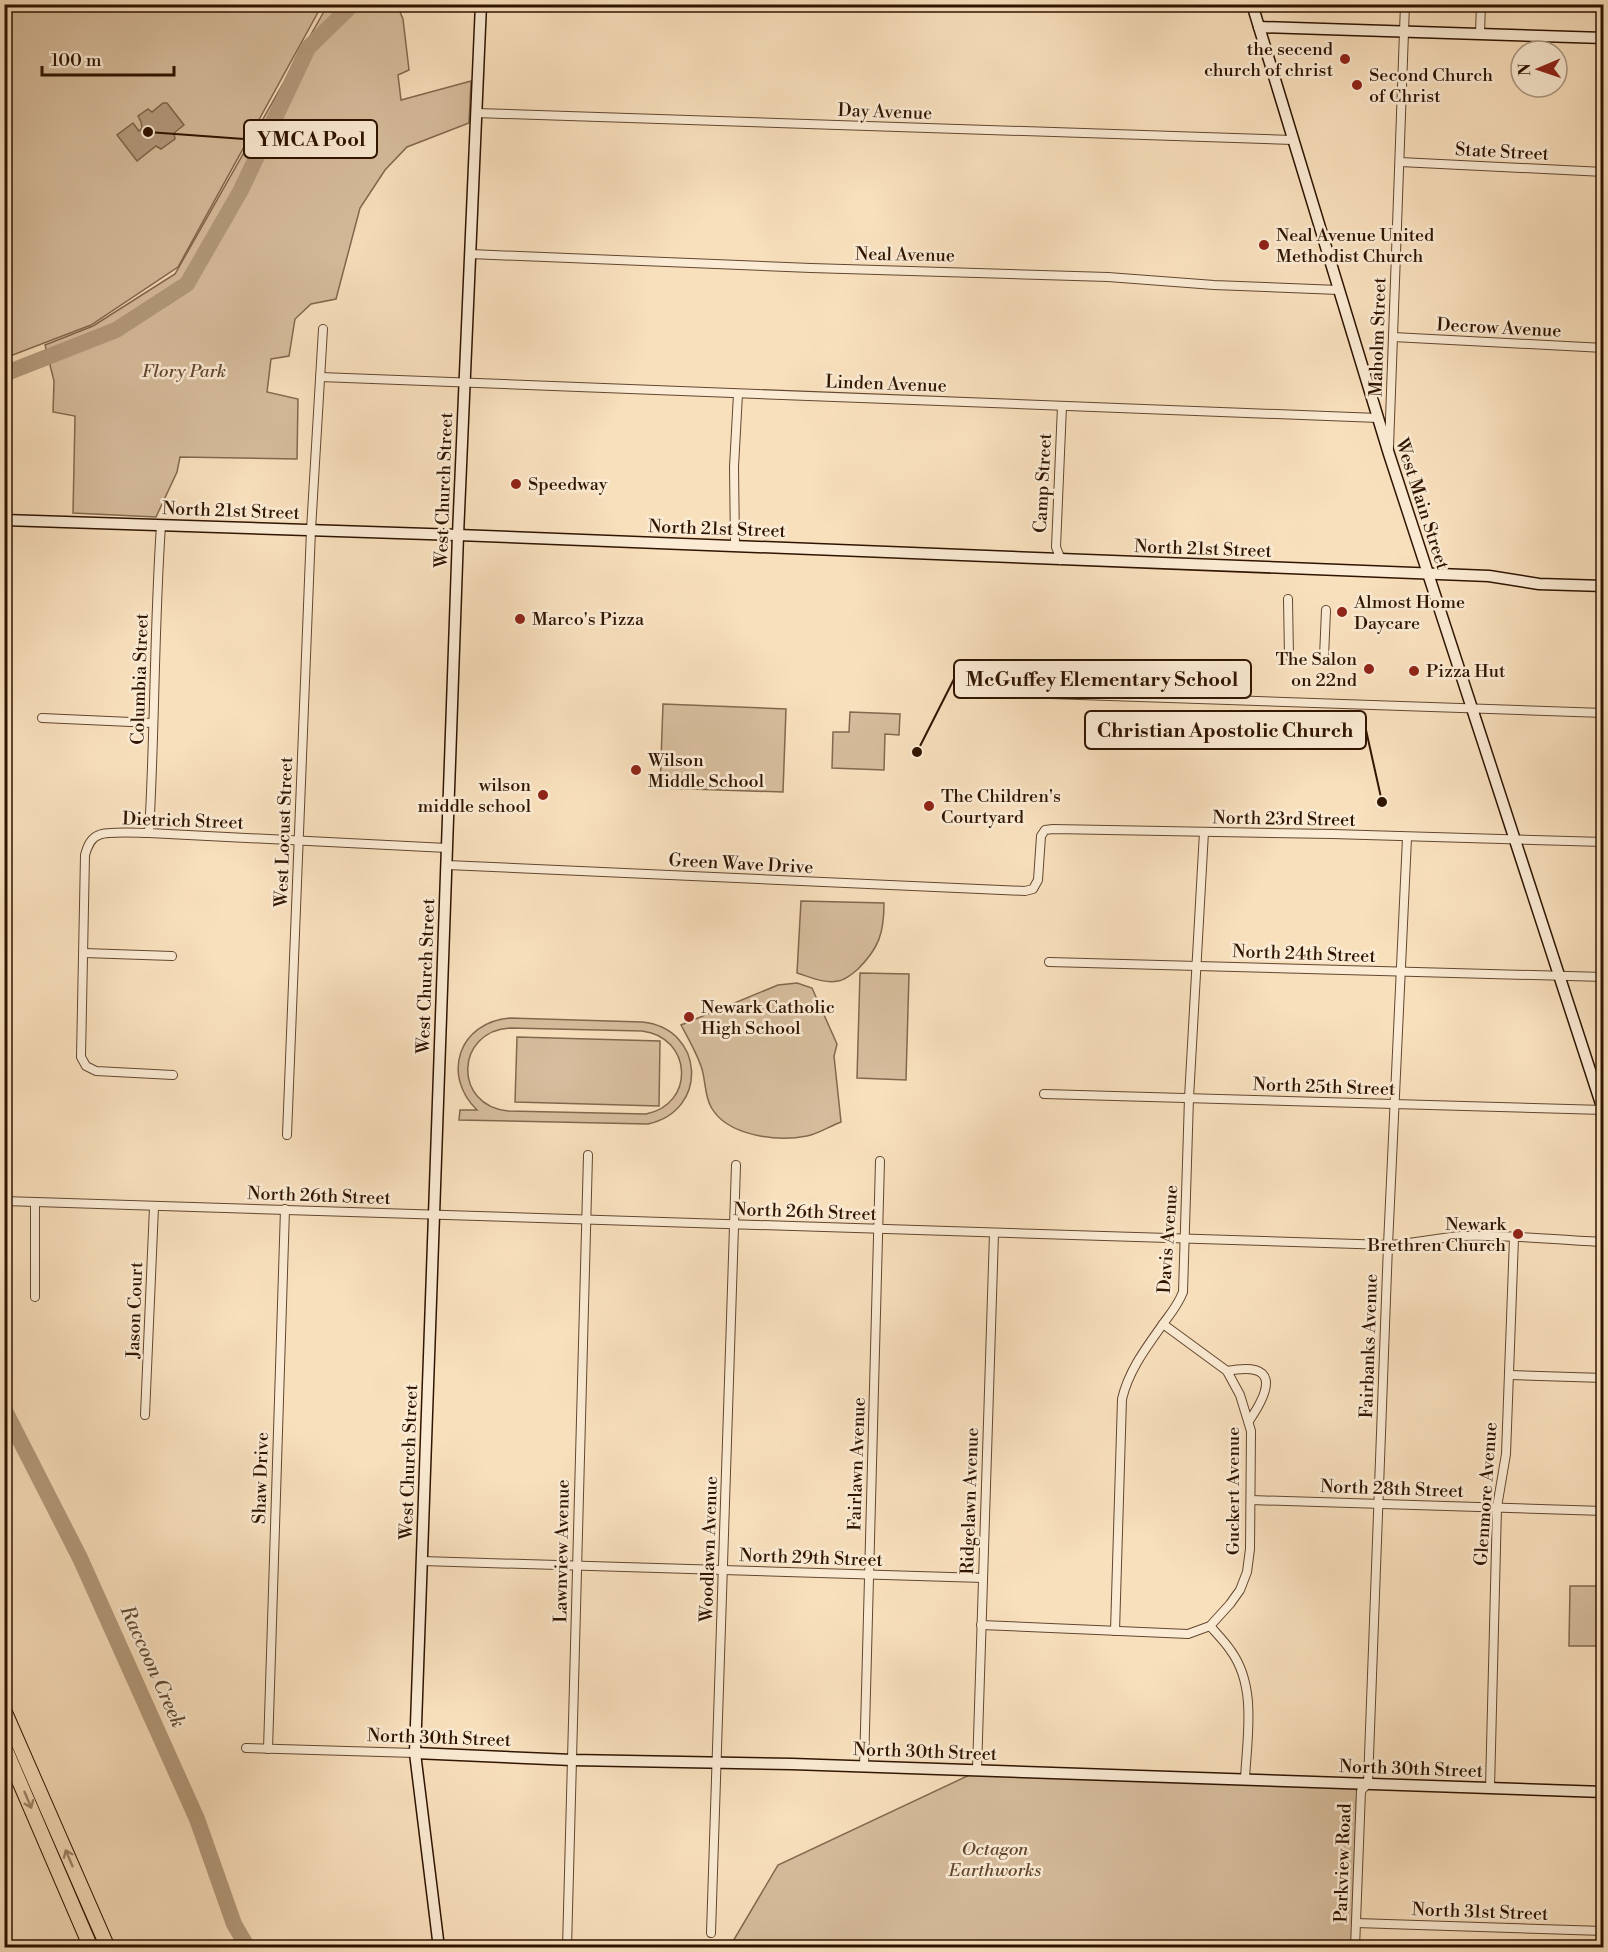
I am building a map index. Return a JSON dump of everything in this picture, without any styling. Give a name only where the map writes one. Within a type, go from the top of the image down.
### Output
[{"type":"highway","points":[[4,1710],[108,1947]]},
{"type":"highway","points":[[4,1746],[92,1947]]},
{"type":"street","name":"West Church Street","points":[[439,1947],[416,1753],[458,535],[481,4]]},
{"type":"street","name":"West Main Street","points":[[1252,4],[1389,454],[1603,1111]]},
{"type":"street","name":"Maholm Street","points":[[1389,454],[1406,4]]},
{"type":"street","points":[[1480,33],[1482,4]]},
{"type":"street","points":[[1259,27],[1604,38]]},
{"type":"street","name":"Day Avenue","points":[[476,113],[1293,140]]},
{"type":"street","name":"State Street","points":[[1400,162],[1604,172]]},
{"type":"street","name":"Neal Avenue","points":[[470,254],[1108,277],[1214,285],[1339,290]]},
{"type":"street","name":"West Locust Street","points":[[287,1135],[311,530],[323,329]]},
{"type":"street","name":"Decrow Avenue","points":[[1393,338],[1604,348]]},
{"type":"street","name":"Linden Avenue","points":[[320,377],[1378,418]]},
{"type":"street","points":[[735,546],[734,467],[738,394]]},
{"type":"street","name":"Camp Street","points":[[1061,560],[1056,546],[1062,406]]},
{"type":"street","name":"North 21st Street","points":[[4,520],[458,535],[1489,576],[1539,584],[1604,586]]},
{"type":"street","name":"Columbia Street","points":[[149,833],[161,525]]},
{"type":"street","points":[[1288,599],[1289,656]]},
{"type":"street","points":[[1324,657],[1326,610]]},
{"type":"street","points":[[1021,693],[1604,713]]},
{"type":"street","points":[[42,718],[153,723]]},
{"type":"street","name":"North 23rd Street","points":[[1033,889],[1038,880],[1041,836],[1045,830],[1053,829],[1604,842]]},
{"type":"street","name":"Davis Avenue","points":[[1115,1631],[1122,1399],[1126,1381],[1135,1364],[1179,1304],[1183,1292],[1189,1098],[1204,832]]},
{"type":"street","name":"Dietrich Street","points":[[173,1076],[96,1071],[84,1064],[80,1051],[85,855],[89,845],[99,835],[149,833],[447,848]]},
{"type":"street","name":"Fairbanks Avenue","points":[[1368,1783],[1388,1245],[1407,837]]},
{"type":"street","name":"Green Wave Drive","points":[[447,865],[914,887],[1025,891],[1033,889]]},
{"type":"street","points":[[84,953],[172,956]]},
{"type":"street","name":"North 24th Street","points":[[1049,962],[1604,977]]},
{"type":"street","name":"North 25th Street","points":[[1044,1094],[1603,1111]]},
{"type":"street","name":"Lawnview Avenue","points":[[567,1947],[588,1155]]},
{"type":"street","name":"Fairlawn Avenue","points":[[864,1767],[880,1161]]},
{"type":"street","name":"Woodlawn Avenue","points":[[711,1933],[736,1165]]},
{"type":"street","name":"North 26th Street","points":[[4,1201],[1388,1245],[1464,1236],[1604,1242]]},
{"type":"street","points":[[35,1202],[35,1297]]},
{"type":"street","name":"Jason Court","points":[[145,1415],[154,1207]]},
{"type":"street","name":"Shaw Drive","points":[[268,1749],[285,1209]]},
{"type":"street","name":"Ridgelawn Avenue","points":[[978,1770],[993,1233]]},
{"type":"street","name":"Glenmore Avenue","points":[[1490,1788],[1497,1507],[1506,1454],[1514,1238]]},
{"type":"street","name":"Guckert Avenue","points":[[1163,1324],[1227,1371],[1240,1395],[1251,1431],[1250,1549],[1247,1572],[1235,1597],[1210,1626]]},
{"type":"street","points":[[1227,1371],[1251,1368],[1259,1371],[1264,1377],[1265,1394],[1249,1421]]},
{"type":"street","points":[[1509,1375],[1604,1378]]},
{"type":"street","name":"North 28th Street","points":[[1251,1500],[1604,1511]]},
{"type":"street","name":"North 29th Street","points":[[422,1561],[983,1578]]},
{"type":"street","points":[[981,1625],[1188,1635],[1210,1626],[1231,1650],[1238,1662],[1245,1684],[1248,1707],[1245,1779]]},
{"type":"street","name":"North 30th Street","points":[[246,1748],[1604,1792]]},
{"type":"street","name":"Parkview Road","points":[[1355,1947],[1361,1791],[1368,1783]]},
{"type":"street","name":"North 31st Street","points":[[1356,1923],[1604,1931]]},
{"type":"green space","points":[[5,5],[322,5],[178,267],[91,325],[5,358]]},
{"type":"green space","name":"Flory Park","points":[[330,5],[397,5],[403,19],[409,70],[398,75],[401,100],[471,81],[469,123],[407,147],[385,170],[360,208],[336,299],[311,304],[295,319],[289,356],[271,359],[267,392],[298,399],[297,459],[180,457],[177,472],[156,517],[73,513],[75,416],[53,412],[54,381],[45,345],[93,326],[175,274],[326,8]]},
{"type":"green space","points":[[663,704],[786,709],[783,792],[660,788]]},
{"type":"green space","points":[[850,712],[900,714],[899,735],[885,734],[884,770],[832,768],[833,732],[849,732]]},
{"type":"green space","points":[[801,901],[884,903],[883,923],[875,947],[858,969],[846,978],[828,982],[797,973]]},
{"type":"green space","points":[[860,973],[909,974],[906,1080],[857,1078]]},
{"type":"green space","points":[[797,983],[812,988],[837,1044],[834,1056],[841,1122],[811,1135],[795,1138],[768,1137],[740,1131],[718,1117],[711,1107],[701,1066],[681,1025],[778,985]]},
{"type":"green space","points":[[510,1018],[642,1022],[663,1028],[678,1039],[688,1053],[692,1070],[690,1088],[682,1103],[668,1116],[648,1124],[459,1120],[460,1110],[477,1110],[466,1096],[460,1081],[458,1067],[461,1052],[478,1029],[492,1022]],"holes":[[[510,1028],[642,1031],[659,1036],[671,1045],[682,1071],[680,1085],[674,1098],[662,1108],[646,1114],[508,1111],[490,1106],[477,1096],[470,1083],[468,1069],[471,1054],[479,1042],[492,1032]]]},
{"type":"green space","points":[[517,1037],[660,1041],[659,1106],[515,1102]]},
{"type":"green space","points":[[1570,1586],[1602,1586],[1600,1646],[1569,1646]]},
{"type":"green space","name":"Octagon Earthworks","points":[[978,1771],[1357,1787],[1352,1947],[729,1948],[778,1865]]},
{"type":"shaded area","points":[[163,103],[167,103],[184,125],[174,133],[175,139],[161,149],[156,146],[137,161],[117,135],[133,123],[139,131],[142,128],[138,116],[148,109],[152,112]]},
{"type":"waterway","name":"Raccoon Creek","points":[[4,374],[116,330],[187,284],[241,190],[308,48],[353,4]]},
{"type":"waterway","name":"Raccoon Creek","points":[[4,1409],[80,1558],[197,1819],[234,1924],[248,1948]]},
{"type":"place","name":"the secend church of christ","points":[[1345,59]]},
{"type":"place","name":"Second Church of Christ","points":[[1357,85]]},
{"type":"place","name":"YMCA Pool","points":[[148,132]]},
{"type":"place","name":"Neal Avenue United Methodist Church","points":[[1264,245]]},
{"type":"place","name":"Speedway","points":[[516,484]]},
{"type":"place","name":"Almost Home Daycare","points":[[1342,612]]},
{"type":"place","name":"Marco's Pizza","points":[[520,619]]},
{"type":"place","name":"The Salon on 22nd","points":[[1369,669]]},
{"type":"place","name":"Pizza Hut","points":[[1414,671]]},
{"type":"place","name":"McGuffey Elementary School","points":[[917,752]]},
{"type":"place","name":"Wilson Middle School","points":[[636,770]]},
{"type":"place","name":"wilson middle school","points":[[543,795]]},
{"type":"place","name":"Christian Apostolic Church","points":[[1382,802]]},
{"type":"place","name":"The Children's Courtyard","points":[[929,806]]},
{"type":"place","name":"Newark Catholic High School","points":[[689,1017]]},
{"type":"place","name":"Newark Brethren Church","points":[[1518,1234]]}]
